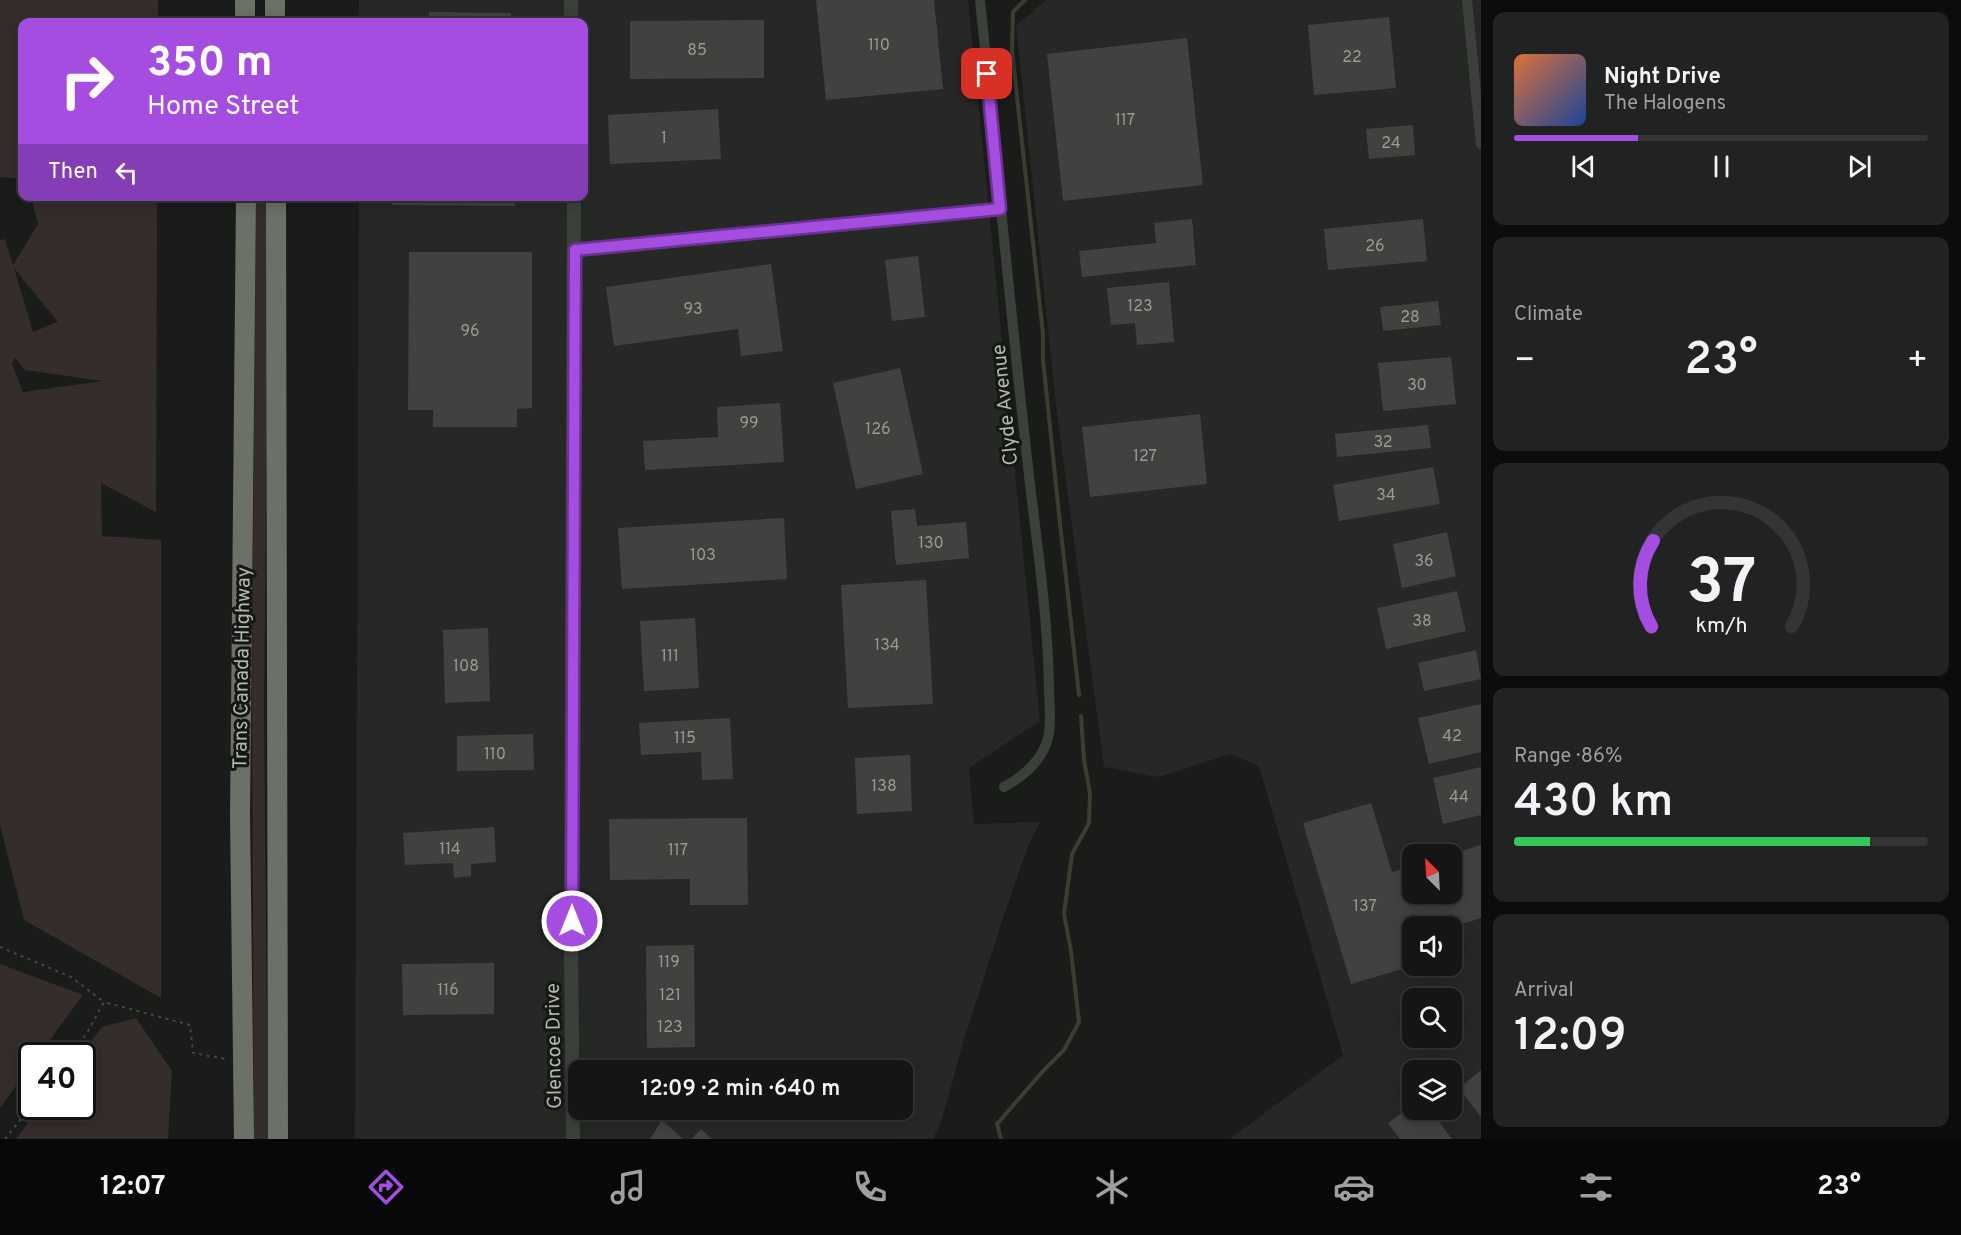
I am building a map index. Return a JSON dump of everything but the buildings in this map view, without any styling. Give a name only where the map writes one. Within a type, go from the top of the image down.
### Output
[{"type":"highway","points":[[245,0],[245,18]]},
{"type":"highway","points":[[275,0],[275,18]]},
{"type":"highway","name":"Trans Canada Highway","points":[[244,1139],[240,847],[246,201]]},
{"type":"highway","name":"Trans Canada Highway","points":[[276,201],[278,1139]]},
{"type":"highway","points":[[233,1139],[234,871],[240,847]]},
{"type":"street","points":[[571,0],[571,18]]},
{"type":"street","name":"Clyde Avenue","points":[[980,0],[1000,209],[1044,604],[1050,715],[1048,739],[1040,757],[1028,771],[1004,787]]},
{"type":"street","points":[[1467,0],[1481,144]]},
{"type":"street","name":"Glencoe Drive","points":[[573,1139],[571,945],[574,201]]},
{"type":"street","points":[[575,250],[1000,209]]},
{"type":"path","points":[[0,948],[71,977],[104,1002],[190,1024],[192,1053],[232,1060]]},
{"type":"path","points":[[80,1042],[104,1002]]},
{"type":"path","points":[[5,1139],[20,1120]]},
{"type":"shaded area","points":[[0,0],[158,0],[158,18],[18,18],[18,179],[0,177]]},
{"type":"shaded area","points":[[359,0],[968,0],[1040,721],[969,768],[974,824],[1040,822],[1028,846],[1003,918],[965,1036],[942,1119],[933,1139],[355,1139],[359,201],[588,201],[588,18],[359,18]]},
{"type":"shaded area","points":[[1046,0],[1481,0],[1481,1139],[1230,1139],[1343,1055],[1259,766],[1230,754],[1159,777],[1104,767],[1056,405],[1016,26]]},
{"type":"shaded area","points":[[32,201],[157,201],[156,512],[101,483],[102,536],[161,540],[161,998],[24,920],[0,825],[0,240],[5,239],[13,265],[38,224]],"holes":[[[14,268],[57,321],[33,332]],[[15,358],[25,370],[103,381],[23,392],[12,363]]]},
{"type":"shaded area","points":[[256,201],[269,201],[264,706],[268,1139],[254,1139],[252,708]]},
{"type":"shaded area","points":[[0,964],[83,995],[48,1042],[18,1042],[18,1083],[0,1108]]},
{"type":"shaded area","points":[[136,1018],[172,1071],[168,1139],[16,1139],[30,1120],[96,1120],[96,1042],[91,1042],[102,1027]]},
{"type":"waterway","points":[[1025,0],[1013,12],[1012,51],[1079,695]]},
{"type":"waterway","points":[[1001,1139],[997,1124],[1064,1050],[1079,1022],[1071,951],[1064,914],[1072,854],[1089,823],[1090,793],[1084,760],[1081,716]]},
{"type":"route","points":[[572,921],[575,250],[1000,209],[987,74]]}]
